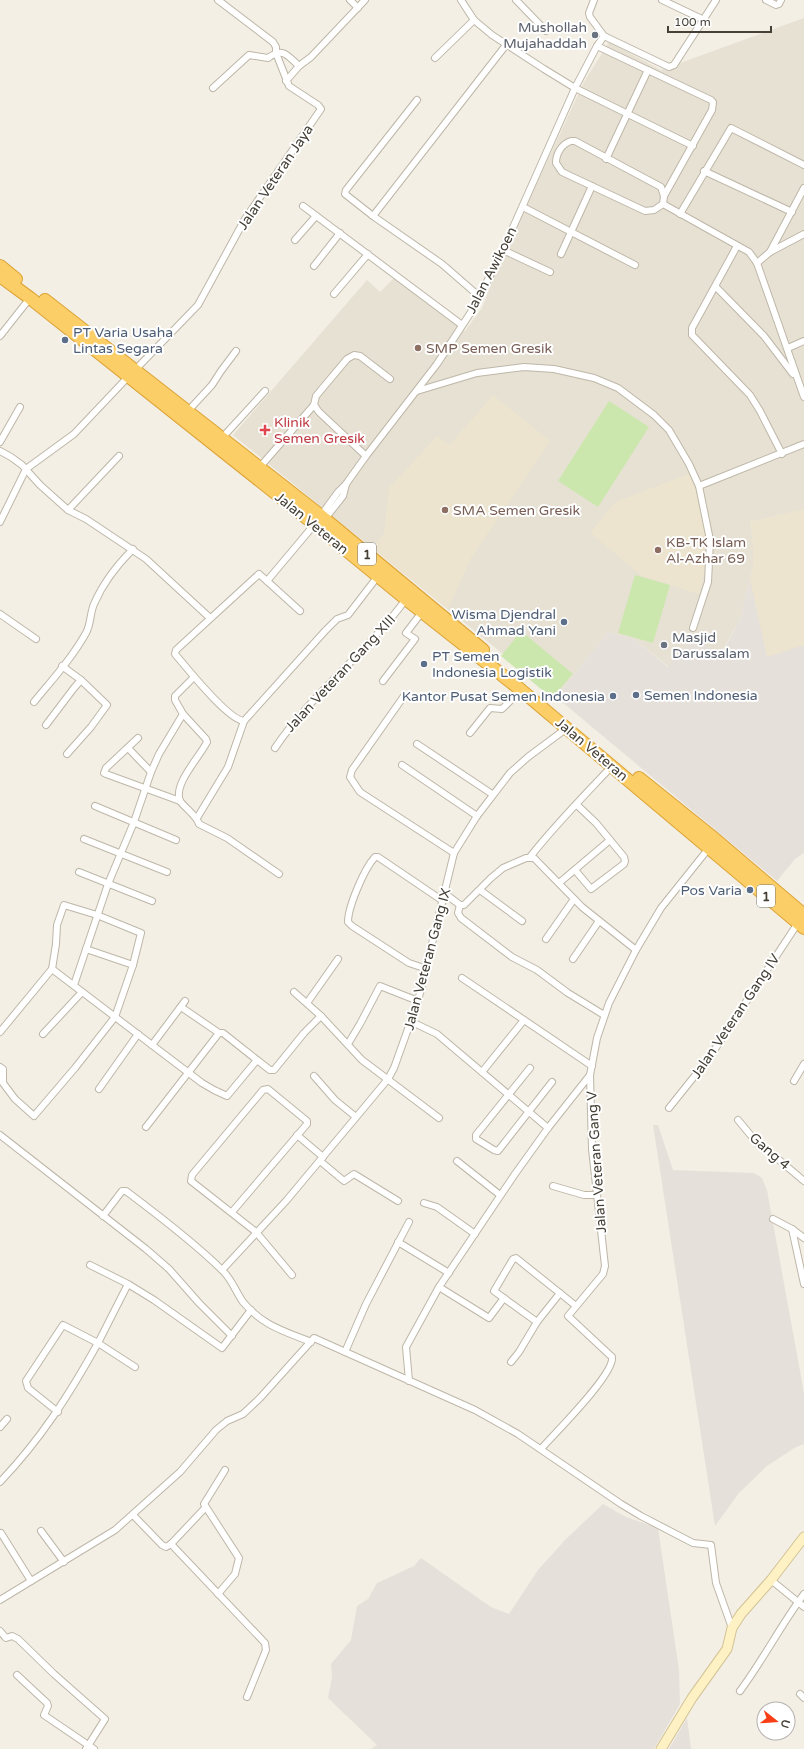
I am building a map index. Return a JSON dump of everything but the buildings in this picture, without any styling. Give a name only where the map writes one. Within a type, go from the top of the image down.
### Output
[{"type":"highway","name":"Jalan Veteran","points":[[0,266],[585,735],[802,922]]},
{"type":"highway","name":"Jalan Veteran","points":[[0,276],[132,373],[188,412],[260,468],[378,576],[521,690],[709,848],[727,857]]},
{"type":"main road","points":[[661,1749],[692,1698],[727,1649],[732,1628],[741,1614],[771,1580],[804,1537]]},
{"type":"street","name":"Jalan Veteran Jaya","points":[[26,469],[74,434],[198,305],[245,219],[320,112],[319,106],[289,86],[273,42],[218,0]]},
{"type":"street","points":[[350,0],[358,8]]},
{"type":"street","points":[[286,81],[365,0]]},
{"type":"street","points":[[461,0],[474,20],[506,45],[575,88],[627,115],[693,146]]},
{"type":"street","points":[[516,0],[546,31]]},
{"type":"street","points":[[594,0],[589,13],[590,17],[604,36],[669,67],[674,65],[702,19],[716,0]]},
{"type":"street","points":[[662,0],[702,19]]},
{"type":"street","points":[[766,0],[776,5],[779,4],[781,0]]},
{"type":"street","points":[[434,58],[474,20]]},
{"type":"street","name":"Jalan Awikoen","points":[[267,581],[320,522],[338,492],[346,484],[437,364],[480,297],[549,150],[575,88],[597,46],[604,36]]},
{"type":"street","points":[[373,216],[506,45]]},
{"type":"street","points":[[597,46],[711,100],[713,102],[712,110],[664,196],[663,204],[654,210],[645,211],[562,172],[556,163],[558,154],[566,142],[574,141],[661,187],[664,196]]},
{"type":"street","points":[[213,88],[249,55],[268,58],[276,53],[287,54],[299,66]]},
{"type":"street","points":[[606,159],[648,70]]},
{"type":"street","points":[[417,100],[345,191],[346,195],[373,216],[442,264],[480,297]]},
{"type":"street","points":[[680,214],[704,171],[732,128],[804,165]]},
{"type":"street","points":[[549,150],[558,154]]},
{"type":"street","points":[[704,171],[792,212]]},
{"type":"street","points":[[561,254],[592,186]]},
{"type":"street","points":[[770,252],[804,188]]},
{"type":"street","points":[[663,204],[750,252],[757,263],[804,397]]},
{"type":"street","points":[[303,206],[462,325]]},
{"type":"street","points":[[523,207],[635,265]]},
{"type":"street","points":[[295,240],[316,216]]},
{"type":"street","points":[[314,266],[340,233]]},
{"type":"street","points":[[757,263],[770,252],[803,236]]},
{"type":"street","points":[[737,246],[692,328],[692,335],[750,395],[782,454]]},
{"type":"street","points":[[503,250],[550,272]]},
{"type":"street","points":[[334,294],[368,254]]},
{"type":"street","points":[[716,286],[764,336],[797,379]]},
{"type":"street","points":[[0,336],[30,298]]},
{"type":"street","points":[[788,348],[804,341]]},
{"type":"street","points":[[188,412],[212,385],[236,352]]},
{"type":"street","points":[[260,468],[314,404],[316,396],[347,359],[354,355],[360,356],[390,379]]},
{"type":"street","points":[[417,391],[477,373],[524,367],[554,369],[594,378],[618,388],[654,415],[669,430],[689,464],[699,486],[710,540],[708,582],[693,628]]},
{"type":"street","points":[[221,439],[265,391]]},
{"type":"street","points":[[314,404],[319,412],[366,456]]},
{"type":"street","points":[[0,442],[20,407]]},
{"type":"street","points":[[699,486],[804,444]]},
{"type":"street","points":[[0,451],[11,457],[26,469],[40,485],[68,510],[86,519],[146,559],[210,618]]},
{"type":"street","points":[[68,510],[120,456]]},
{"type":"street","points":[[0,522],[26,469]]},
{"type":"street","points":[[34,702],[76,649],[87,630],[94,604],[109,576],[133,549]]},
{"type":"street","points":[[244,721],[237,719],[224,710],[175,654],[176,650],[259,574],[300,611]]},
{"type":"street","points":[[197,818],[228,767],[244,721],[319,637],[337,619],[348,615],[378,576]]},
{"type":"street","name":"Jalan Veteran Gang XIII","points":[[275,748],[295,720],[374,639],[406,599]]},
{"type":"street","points":[[383,681],[415,639],[406,633],[422,612]]},
{"type":"street","points":[[0,614],[36,639]]},
{"type":"street","points":[[62,666],[82,680],[107,705],[91,727],[67,754]]},
{"type":"street","points":[[194,677],[174,698],[183,714],[207,742],[181,784],[178,796],[180,801],[187,810],[197,818],[199,824],[227,838],[279,874]]},
{"type":"street","points":[[46,725],[74,688],[82,680]]},
{"type":"street","points":[[470,733],[490,708],[502,709],[521,690]]},
{"type":"street","points":[[404,696],[352,770],[350,778],[360,792],[454,853]]},
{"type":"street","points":[[74,985],[108,884],[134,822],[151,772],[159,754],[183,714]]},
{"type":"street","name":"Jalan Veteran Gang IX","points":[[222,1270],[256,1232],[286,1202],[388,1079],[394,1068],[412,1022],[427,970],[454,853],[492,794],[518,765],[567,728]]},
{"type":"street","points":[[138,738],[106,768],[104,772],[117,779],[180,801]]},
{"type":"street","points":[[417,744],[492,794]]},
{"type":"street","points":[[128,748],[151,772]]},
{"type":"street","points":[[402,765],[477,816]]},
{"type":"street","points":[[444,892],[460,905],[464,906],[503,868],[530,857],[552,829],[577,805],[612,766]]},
{"type":"street","points":[[575,870],[591,889],[626,861],[596,823],[577,805]]},
{"type":"street","points":[[95,806],[176,840]]},
{"type":"street","points":[[84,839],[168,872]]},
{"type":"street","points":[[559,883],[610,840]]},
{"type":"street","name":"Jalan Veteran Gang V","points":[[541,1449],[600,1384],[612,1362],[612,1358],[568,1318],[568,1314],[603,1274],[605,1266],[592,1150],[590,1075],[597,1038],[604,1015],[636,950],[661,908],[709,848]]},
{"type":"street","points":[[427,970],[409,963],[352,926],[348,922],[348,917],[354,896],[375,857],[378,857],[390,864],[443,901]]},
{"type":"street","points":[[530,857],[538,861],[574,899],[598,921],[636,950]]},
{"type":"street","points":[[79,872],[152,901]]},
{"type":"street","points":[[480,890],[522,921]]},
{"type":"street","points":[[546,939],[574,899]]},
{"type":"street","points":[[0,1032],[52,969],[57,926],[64,905],[97,915],[141,933],[133,965],[115,1017],[75,1068],[34,1116],[15,1099],[3,1084],[3,1069],[0,1067]]},
{"type":"street","points":[[460,905],[458,913],[461,918],[512,957],[537,970],[568,993],[604,1015]]},
{"type":"street","points":[[573,958],[598,921]]},
{"type":"street","name":"Jalan Veteran Gang IV","points":[[669,1108],[709,1058],[802,922]]},
{"type":"street","points":[[86,949],[133,965]]},
{"type":"street","points":[[307,1003],[338,959]]},
{"type":"street","points":[[52,969],[188,1072],[214,1090],[227,1096],[257,1060]]},
{"type":"street","points":[[462,978],[592,1066]]},
{"type":"street","points":[[348,1044],[380,986],[418,1001]]},
{"type":"street","points":[[43,1034],[82,992]]},
{"type":"street","points":[[294,992],[321,1016],[362,1060],[439,1118]]},
{"type":"street","points":[[152,1045],[185,1001]]},
{"type":"street","points":[[181,1007],[219,1033],[223,1033],[270,1070],[274,1070],[304,1033],[321,1016]]},
{"type":"street","points":[[482,1072],[524,1020]]},
{"type":"street","points":[[412,1022],[437,1034],[548,1128]]},
{"type":"street","points":[[146,1127],[219,1033]]},
{"type":"street","points":[[99,1089],[138,1034]]},
{"type":"street","points":[[794,1081],[804,1064]]},
{"type":"street","points":[[530,1068],[476,1135],[476,1139],[498,1151],[552,1082]]},
{"type":"street","points":[[409,1381],[406,1347],[439,1286],[476,1234],[500,1195],[548,1128],[590,1075]]},
{"type":"street","points":[[314,1076],[335,1100],[356,1117]]},
{"type":"street","points":[[232,1212],[297,1135],[305,1128],[307,1121],[268,1089],[263,1090],[191,1178],[191,1181],[256,1232],[292,1275]]},
{"type":"street","name":"Gang 4","points":[[738,1120],[758,1144],[804,1181]]},
{"type":"street","points":[[0,1135],[146,1249],[169,1269],[198,1303],[232,1336]]},
{"type":"street","points":[[297,1135],[345,1182],[351,1175],[354,1174],[398,1201]]},
{"type":"street","points":[[457,1161],[500,1195]]},
{"type":"street","points":[[553,1186],[584,1194],[597,1195]]},
{"type":"street","points":[[103,1216],[122,1191],[126,1191],[167,1222],[222,1270],[258,1318],[267,1324],[311,1342]]},
{"type":"street","points":[[424,1203],[437,1207],[476,1234]]},
{"type":"street","points":[[773,1219],[792,1229],[804,1238]]},
{"type":"street","points":[[345,1352],[366,1304],[409,1222]]},
{"type":"street","points":[[792,1229],[804,1284]]},
{"type":"street","points":[[398,1242],[449,1273]]},
{"type":"street","points":[[537,1322],[494,1291],[515,1258],[576,1306]]},
{"type":"street","points":[[90,1265],[128,1284],[154,1300],[220,1348],[223,1348],[251,1310]]},
{"type":"street","points":[[0,1482],[39,1438],[58,1412],[98,1343],[128,1284]]},
{"type":"street","points":[[439,1286],[489,1318],[504,1298]]},
{"type":"street","points":[[511,1362],[519,1352],[537,1322],[560,1293]]},
{"type":"street","points":[[58,1412],[28,1388],[26,1384],[28,1378],[62,1325],[66,1325],[98,1343],[135,1367]]},
{"type":"street","points":[[0,1600],[116,1530],[180,1472],[216,1430],[227,1421],[243,1414],[260,1398],[314,1338],[475,1410],[518,1434],[620,1504],[693,1543],[711,1545],[716,1583],[732,1628]]},
{"type":"street","points":[[0,1427],[7,1418]]},
{"type":"street","points":[[218,1594],[235,1574],[239,1558],[205,1508],[204,1504],[205,1499],[225,1470]]},
{"type":"street","points":[[133,1515],[162,1545],[166,1547],[171,1544],[205,1508]]},
{"type":"street","points":[[41,1531],[64,1562]]},
{"type":"street","points":[[1,1533],[31,1581]]},
{"type":"street","points":[[171,1544],[266,1645],[266,1650],[247,1697]]},
{"type":"street","points":[[771,1580],[804,1606]]},
{"type":"street","points":[[740,1691],[753,1674],[768,1647],[804,1594]]},
{"type":"street","points":[[0,1631],[6,1638],[12,1636],[18,1639],[54,1674],[105,1719],[89,1748],[44,1715],[44,1712],[48,1706],[47,1703],[17,1675]]},
{"type":"shaded area","points":[[804,18],[804,509],[750,522],[753,543],[753,565],[750,579],[740,619],[720,655],[669,667],[635,640],[608,632],[556,697],[233,435],[367,280],[380,292],[394,278],[465,331],[482,308],[496,271],[584,82],[609,42],[661,70]]},
{"type":"shaded area","name":"SMA Semen Gresik","points":[[493,395],[550,441],[471,558],[448,609],[372,548],[384,533],[389,488],[437,436],[450,445]]},
{"type":"shaded area","name":"KB-TK Islam Al-Azhar 69","points":[[689,474],[699,495],[706,531],[705,567],[699,594],[642,576],[590,533],[615,502]]},
{"type":"shaded area","points":[[804,509],[804,853],[795,859],[777,881],[556,697],[608,632],[635,640],[668,667],[693,637],[721,655],[740,619],[750,579],[753,565],[753,544],[750,522]]},
{"type":"shaded area","points":[[804,509],[804,645],[767,657],[750,579],[753,565],[753,544],[750,522]]},
{"type":"shaded area","points":[[653,1125],[658,1125],[673,1170],[754,1173],[762,1178],[767,1190],[804,1393],[804,1444],[796,1447],[767,1466],[739,1493],[715,1526]]},
{"type":"shaded area","points":[[603,1504],[626,1517],[658,1528],[679,1670],[680,1704],[654,1749],[371,1749],[377,1745],[328,1698],[332,1677],[331,1664],[351,1640],[357,1606],[368,1599],[377,1583],[414,1566],[421,1558],[491,1607],[509,1614],[538,1570],[565,1540]]},
{"type":"shaded area","points":[[687,1718],[691,1749],[669,1749]]},
{"type":"green space","points":[[609,401],[649,427],[598,507],[558,481]]},
{"type":"green space","points":[[635,575],[670,585],[653,643],[618,633]]},
{"type":"green space","points":[[521,631],[573,674],[552,698],[501,656]]},
{"type":"place","name":"Mushollah Mujahaddah","points":[[595,35]]},
{"type":"place","name":"PT Varia Usaha Lintas Segara","points":[[65,340]]},
{"type":"place","name":"SMP Semen Gresik","points":[[418,348]]},
{"type":"place","name":"Klinik Semen Gresik","points":[[265,430]]},
{"type":"place","name":"SMA Semen Gresik","points":[[445,510]]},
{"type":"place","name":"KB-TK Islam Al-Azhar 69","points":[[658,550]]},
{"type":"place","name":"Wisma Djendral Ahmad Yani","points":[[564,622]]},
{"type":"place","name":"Masjid Darussalam","points":[[664,645]]},
{"type":"place","name":"PT Semen Indonesia Logistik","points":[[424,664]]},
{"type":"place","name":"Semen Indonesia","points":[[636,695]]},
{"type":"place","name":"Kantor Pusat Semen Indonesia","points":[[613,696]]},
{"type":"place","name":"Pos Varia","points":[[750,890]]}]
